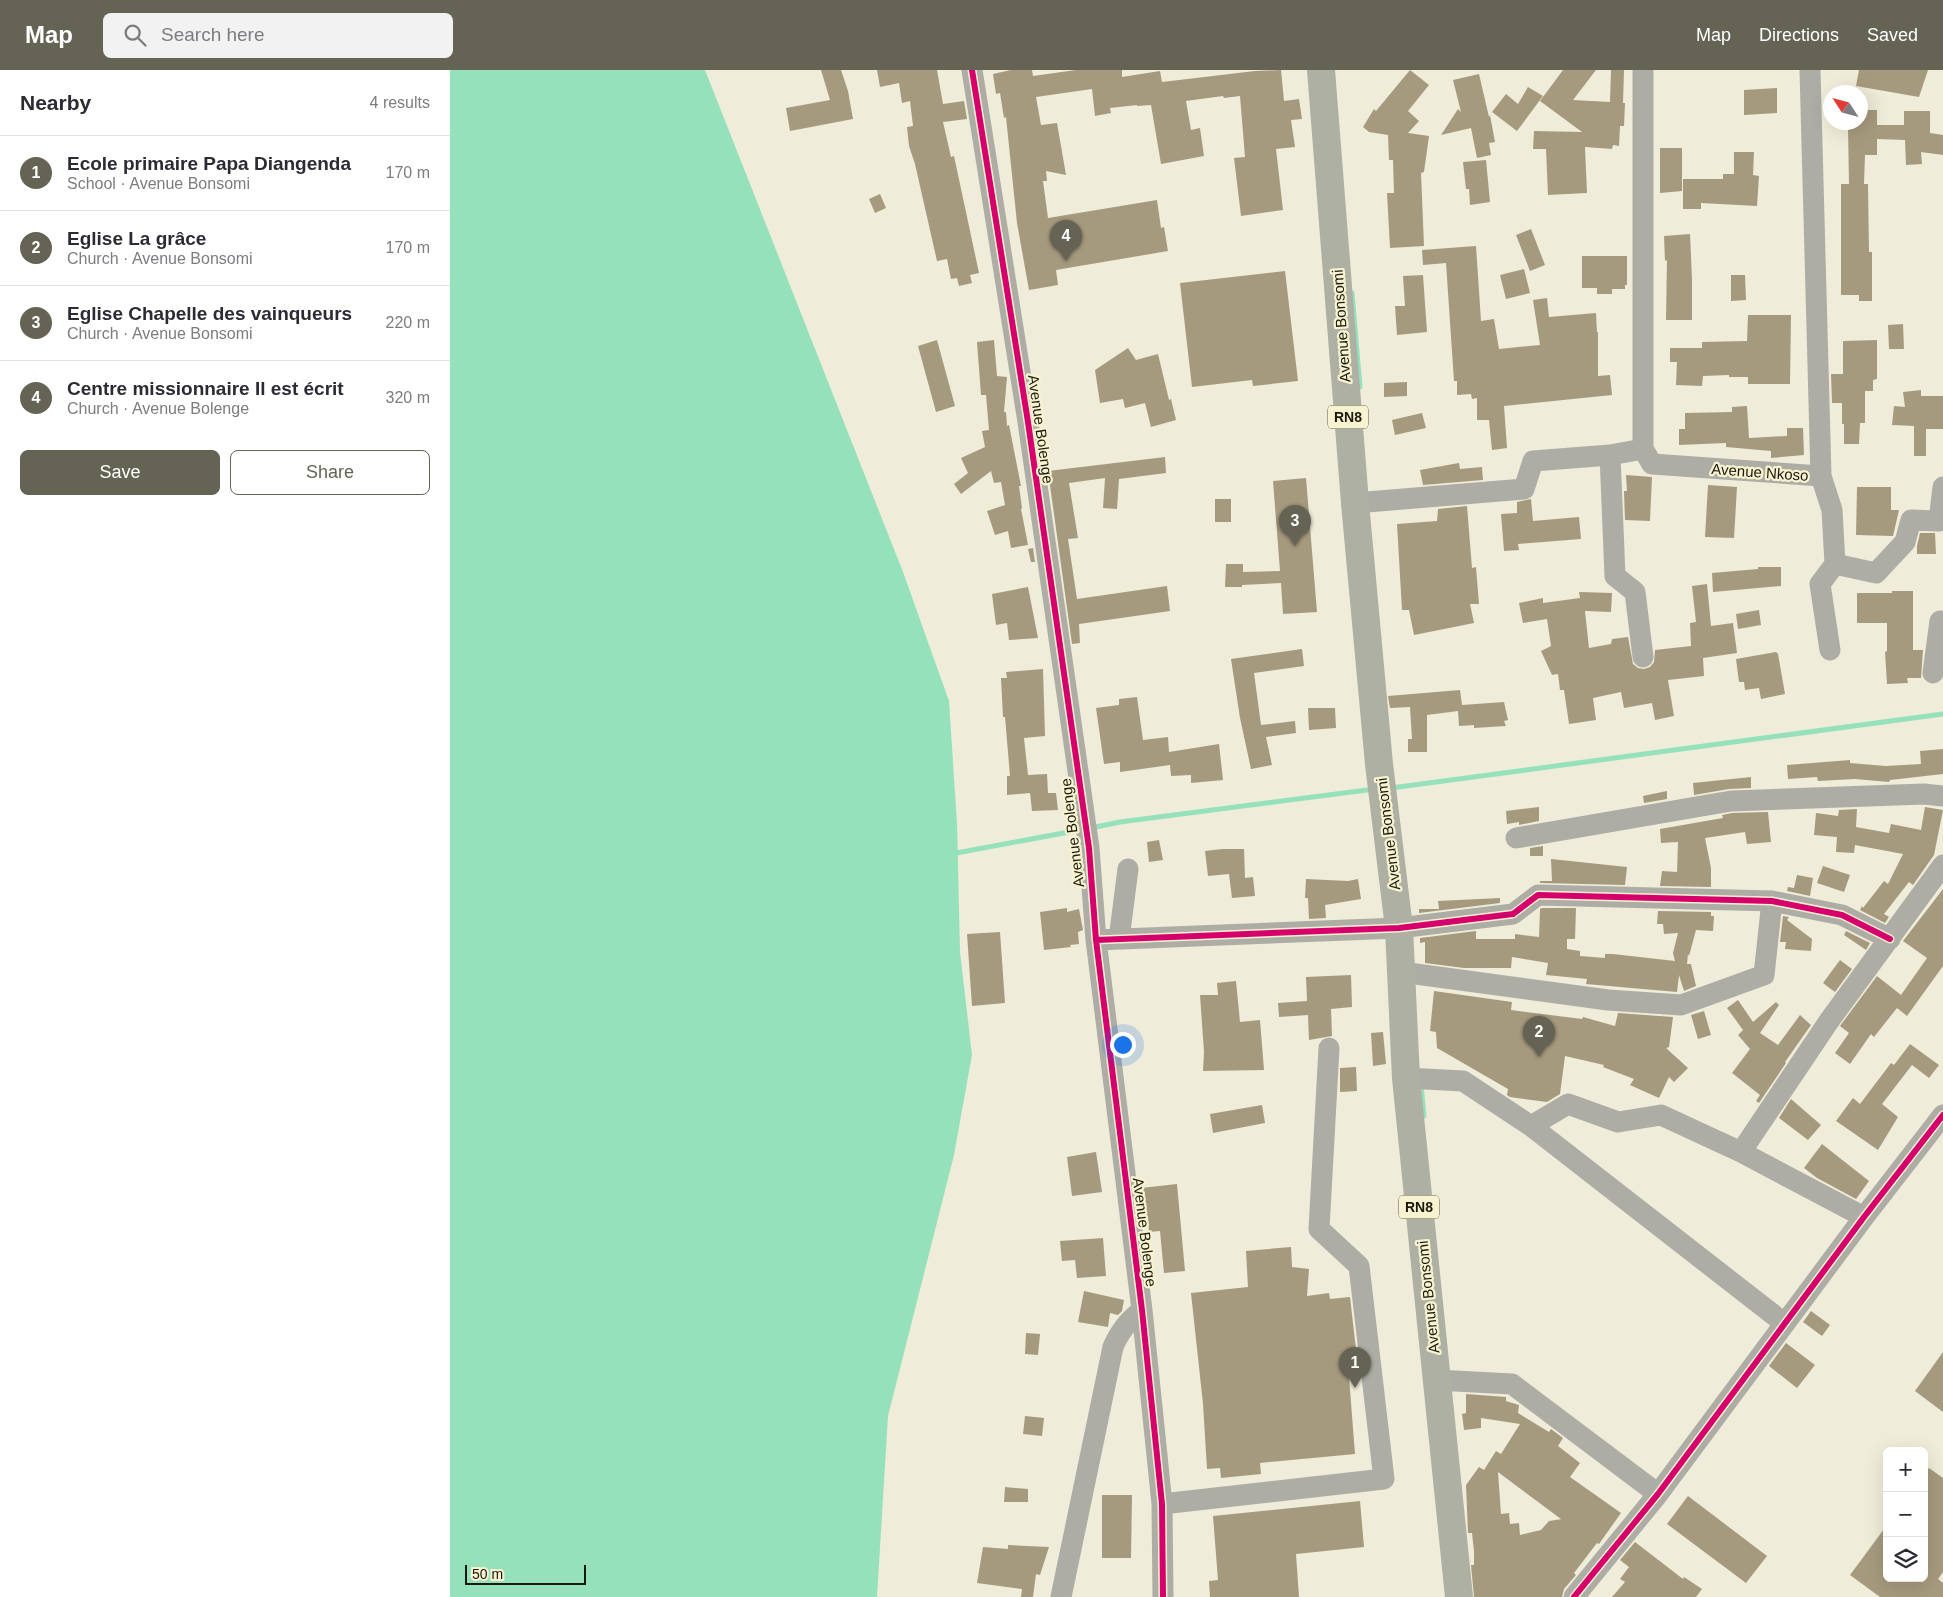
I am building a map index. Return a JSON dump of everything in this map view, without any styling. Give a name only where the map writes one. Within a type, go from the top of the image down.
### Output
[{"type":"main road","name":"Avenue Bonsomi","points":[[1322,70],[1354,503],[1380,764],[1399,928],[1406,1078],[1459,1597]]},
{"type":"street","name":"Avenue Bolenge","points":[[972,70],[1028,422],[1089,848],[1096,940],[1142,1310],[1162,1504],[1163,1597]]},
{"type":"street","points":[[1354,503],[1524,489],[1533,461],[1610,455],[1643,449],[1643,70]]},
{"type":"street","name":"Avenue Nkoso","points":[[1643,449],[1652,464],[1821,476],[1810,70]]},
{"type":"street","points":[[1610,455],[1615,576],[1634,592],[1643,657]]},
{"type":"street","points":[[1821,476],[1832,510],[1835,564],[1820,584],[1830,650]]},
{"type":"street","points":[[1835,564],[1876,573],[1905,542],[1911,520],[1939,521],[1943,487]]},
{"type":"street","points":[[1933,673],[1940,621],[1943,622]]},
{"type":"street","points":[[1516,838],[1731,801],[1924,794],[1943,796]]},
{"type":"street","points":[[1741,1152],[1829,1021],[1943,865]]},
{"type":"street","points":[[1119,939],[1128,869]]},
{"type":"street","points":[[1096,940],[1399,928],[1513,914],[1538,895],[1772,901],[1842,914],[1890,939]]},
{"type":"street","points":[[1401,972],[1608,1000],[1680,1005],[1764,975],[1772,901]]},
{"type":"street","points":[[1162,1504],[1384,1479],[1358,1266],[1319,1229],[1329,1048]]},
{"type":"street","points":[[1406,1078],[1463,1081],[1531,1126],[1784,1323]]},
{"type":"street","points":[[1531,1126],[1568,1104],[1618,1122],[1661,1114],[1741,1152],[1864,1217]]},
{"type":"street","points":[[1574,1597],[1658,1494],[1784,1323],[1943,1115]]},
{"type":"street","points":[[1061,1597],[1113,1347],[1130,1319],[1142,1310]]},
{"type":"street","points":[[1436,1380],[1512,1384],[1658,1494]]},
{"type":"shaded area","points":[[450,70],[705,70],[903,572],[949,701],[957,823],[960,952],[972,1055],[954,1155],[888,1416],[877,1597],[450,1597]]},
{"type":"building","points":[[821,70],[841,70],[848,91],[853,119],[790,131],[786,108],[830,100]]},
{"type":"building","points":[[877,70],[937,70],[943,104],[964,101],[967,119],[943,122],[951,157],[954,156],[979,273],[970,275],[972,283],[959,286],[957,278],[951,279],[947,259],[937,261],[915,164],[909,146],[907,127],[913,126],[910,101],[902,103],[899,83],[880,87]]},
{"type":"building","points":[[1011,70],[1032,70],[1033,76],[1076,70],[1122,70],[1122,77],[1160,71],[1162,82],[1255,71],[1281,70],[1284,101],[1299,99],[1302,119],[1291,120],[1295,147],[1276,149],[1283,210],[1241,216],[1234,158],[1245,157],[1240,96],[1224,98],[1223,96],[1186,101],[1191,130],[1200,128],[1204,156],[1161,164],[1151,105],[1110,108],[1111,113],[1095,116],[1092,89],[1036,97],[1041,125],[1057,123],[1066,175],[1046,171],[1047,181],[1043,181],[1048,218],[1157,200],[1161,228],[1164,227],[1168,251],[1056,270],[1058,285],[1029,290],[1017,223],[1006,117],[1004,118],[1000,93],[996,94],[993,74]]},
{"type":"building","points":[[1410,70],[1429,85],[1408,111],[1419,121],[1408,133],[1429,136],[1424,172],[1421,173],[1424,246],[1390,248],[1387,193],[1394,193],[1393,160],[1389,160],[1388,135],[1369,132],[1363,127],[1374,109],[1376,111]]},
{"type":"building","points":[[1563,70],[1596,70],[1573,100],[1610,102],[1611,70],[1624,70],[1624,126],[1620,126],[1619,146],[1613,145],[1612,149],[1585,147],[1587,193],[1548,195],[1546,149],[1533,149],[1534,131],[1582,132],[1540,101]]},
{"type":"building","points":[[1859,70],[1928,70],[1919,97],[1868,88],[1868,85],[1856,85]]},
{"type":"building","points":[[1479,74],[1495,142],[1489,143],[1491,155],[1477,158],[1471,128],[1441,135],[1458,109],[1461,112],[1453,80]]},
{"type":"building","points":[[1528,87],[1543,96],[1517,131],[1492,112],[1506,94],[1518,104]]},
{"type":"building","points":[[1777,88],[1777,113],[1744,115],[1744,90]]},
{"type":"building","points":[[1868,110],[1877,110],[1877,125],[1904,125],[1904,111],[1930,111],[1930,133],[1943,135],[1943,155],[1921,152],[1922,164],[1906,165],[1905,140],[1877,139],[1877,155],[1865,155],[1864,184],[1868,184],[1869,252],[1872,252],[1872,301],[1859,301],[1859,295],[1841,295],[1841,184],[1849,184],[1848,130],[1868,130]]},
{"type":"building","points":[[1660,148],[1682,148],[1682,191],[1660,193]]},
{"type":"building","points":[[1734,152],[1754,152],[1753,175],[1759,176],[1757,206],[1701,203],[1701,209],[1683,209],[1683,179],[1723,179],[1723,174],[1734,174]]},
{"type":"building","points":[[1486,160],[1490,202],[1470,205],[1469,189],[1466,189],[1463,162]]},
{"type":"building","points":[[880,194],[886,208],[875,213],[869,199]]},
{"type":"building","points":[[1531,229],[1545,265],[1530,271],[1516,235]]},
{"type":"building","points":[[1690,234],[1692,320],[1666,320],[1667,260],[1665,261],[1664,236]]},
{"type":"building","points":[[1476,246],[1481,321],[1494,319],[1499,349],[1540,345],[1533,300],[1547,298],[1549,317],[1596,313],[1598,376],[1610,375],[1612,395],[1504,406],[1507,448],[1492,450],[1489,420],[1477,420],[1477,398],[1472,399],[1471,394],[1457,395],[1457,381],[1454,381],[1446,263],[1423,265],[1422,250]]},
{"type":"building","points":[[1582,256],[1627,256],[1627,285],[1625,285],[1625,289],[1612,289],[1612,294],[1597,294],[1597,288],[1582,288]]},
{"type":"building","points":[[1524,269],[1530,293],[1506,299],[1500,275]]},
{"type":"building","points":[[1285,271],[1298,381],[1253,386],[1252,380],[1192,387],[1180,283]]},
{"type":"building","points":[[1423,275],[1427,332],[1397,335],[1395,306],[1405,306],[1403,276]]},
{"type":"building","points":[[1731,275],[1745,275],[1746,300],[1731,301]]},
{"type":"building","points":[[1748,315],[1791,315],[1790,384],[1748,384],[1748,377],[1729,377],[1729,375],[1703,376],[1702,386],[1676,385],[1677,362],[1670,362],[1670,348],[1702,348],[1702,342],[1747,341]]},
{"type":"building","points":[[1903,324],[1904,349],[1889,349],[1888,325]]},
{"type":"building","points":[[937,340],[955,406],[936,412],[918,346]]},
{"type":"building","points":[[994,340],[997,376],[1007,377],[1004,412],[1006,412],[1007,426],[1009,425],[1021,486],[1019,486],[1021,509],[1028,545],[1011,548],[1008,531],[995,535],[987,511],[1005,505],[1001,482],[994,483],[991,471],[961,494],[954,484],[968,473],[961,458],[985,447],[982,431],[989,430],[986,395],[981,395],[977,342]]},
{"type":"building","points":[[1877,340],[1877,379],[1873,380],[1873,391],[1865,391],[1865,423],[1860,423],[1859,444],[1844,444],[1842,403],[1832,403],[1831,374],[1843,374],[1843,341]]},
{"type":"building","points":[[1128,348],[1136,360],[1158,354],[1176,420],[1151,427],[1145,403],[1125,408],[1123,399],[1100,403],[1095,370]]},
{"type":"building","points":[[1407,382],[1407,396],[1384,397],[1384,383]]},
{"type":"building","points":[[1921,390],[1921,396],[1943,396],[1943,429],[1926,429],[1926,456],[1914,456],[1914,426],[1892,425],[1894,406],[1905,407],[1903,392]]},
{"type":"building","points":[[1747,406],[1749,438],[1787,436],[1787,428],[1803,428],[1804,455],[1771,458],[1771,451],[1726,447],[1726,443],[1679,445],[1679,429],[1685,429],[1685,413],[1732,412],[1732,407]]},
{"type":"building","points":[[1422,413],[1426,428],[1395,435],[1392,420]]},
{"type":"building","points":[[1165,457],[1166,473],[1119,479],[1117,509],[1103,508],[1105,478],[1069,483],[1078,538],[1068,539],[1077,599],[1167,586],[1170,611],[1079,624],[1080,643],[1072,644],[1048,471]]},
{"type":"building","points":[[1459,463],[1460,469],[1482,467],[1483,480],[1423,485],[1420,470]]},
{"type":"building","points":[[1626,475],[1652,477],[1650,521],[1625,520],[1624,491],[1627,491]]},
{"type":"building","points":[[1306,478],[1317,612],[1283,614],[1281,583],[1225,587],[1226,564],[1243,564],[1243,572],[1280,571],[1273,481]]},
{"type":"building","points":[[1708,485],[1737,487],[1734,538],[1705,537]]},
{"type":"building","points":[[1857,487],[1891,487],[1891,510],[1899,510],[1893,536],[1856,535]]},
{"type":"building","points":[[1215,499],[1231,499],[1231,522],[1215,522]]},
{"type":"building","points":[[1531,499],[1533,521],[1579,517],[1581,539],[1518,544],[1519,550],[1504,551],[1501,514],[1517,513],[1517,502]]},
{"type":"building","points":[[1467,506],[1472,568],[1476,567],[1479,604],[1470,604],[1474,623],[1414,635],[1409,610],[1402,610],[1397,524],[1437,521],[1438,509]]},
{"type":"building","points":[[1920,533],[1935,533],[1936,554],[1917,554]]},
{"type":"building","points":[[1033,548],[1035,562],[1031,562],[1028,549]]},
{"type":"building","points":[[1758,567],[1781,567],[1781,586],[1713,592],[1712,573],[1758,569]]},
{"type":"building","points":[[1707,584],[1711,626],[1733,623],[1737,653],[1703,658],[1704,676],[1668,680],[1674,716],[1655,720],[1652,703],[1624,708],[1621,692],[1593,698],[1596,720],[1569,724],[1564,690],[1560,690],[1558,674],[1552,675],[1541,651],[1551,646],[1547,619],[1523,623],[1519,603],[1543,598],[1543,603],[1580,598],[1579,592],[1612,593],[1611,612],[1585,611],[1589,648],[1611,644],[1612,639],[1628,637],[1633,664],[1638,668],[1644,669],[1650,667],[1654,662],[1655,650],[1691,646],[1690,623],[1696,622],[1692,586]]},
{"type":"building","points":[[1028,587],[1038,638],[1009,640],[1007,623],[996,625],[992,594]]},
{"type":"building","points":[[1892,591],[1913,591],[1913,650],[1923,650],[1921,678],[1907,678],[1908,683],[1887,684],[1885,652],[1887,651],[1887,623],[1857,623],[1857,593],[1892,593]]},
{"type":"building","points":[[1759,610],[1761,625],[1738,629],[1736,614]]},
{"type":"building","points":[[1302,649],[1304,666],[1254,673],[1261,725],[1295,721],[1296,733],[1266,737],[1272,765],[1251,769],[1240,718],[1231,659]]},
{"type":"building","points":[[1776,652],[1778,654],[1785,694],[1761,699],[1759,688],[1745,690],[1744,682],[1739,682],[1736,659]]},
{"type":"building","points":[[1043,669],[1045,736],[1024,738],[1028,775],[1047,774],[1048,793],[1056,793],[1058,810],[1032,811],[1030,793],[1007,795],[1007,776],[1010,776],[1005,717],[1003,717],[1001,678],[1007,678],[1006,672]]},
{"type":"building","points":[[1460,690],[1462,705],[1504,702],[1508,720],[1504,721],[1506,726],[1474,728],[1474,725],[1459,726],[1458,711],[1427,715],[1427,752],[1408,752],[1408,739],[1412,739],[1410,707],[1390,708],[1388,696]]},
{"type":"building","points":[[1137,697],[1143,740],[1168,737],[1169,752],[1219,744],[1223,780],[1191,783],[1191,775],[1171,776],[1170,765],[1120,772],[1120,762],[1104,764],[1096,708],[1119,705],[1119,699]]},
{"type":"building","points":[[1308,708],[1335,708],[1336,728],[1309,730]]},
{"type":"building","points":[[1943,749],[1943,774],[1890,780],[1889,782],[1855,779],[1818,781],[1817,777],[1788,779],[1787,765],[1850,760],[1850,763],[1886,766],[1921,764],[1920,751]]},
{"type":"building","points":[[1751,777],[1751,788],[1729,789],[1694,795],[1693,783]]},
{"type":"building","points":[[1667,791],[1667,799],[1644,803],[1643,796]]},
{"type":"building","points":[[1539,807],[1539,821],[1519,825],[1519,822],[1507,824],[1506,811]]},
{"type":"building","points":[[1925,807],[1943,810],[1934,855],[1913,885],[1909,882],[1884,914],[1889,917],[1885,923],[1860,910],[1884,881],[1888,884],[1903,854],[1855,845],[1854,853],[1836,852],[1837,837],[1814,835],[1816,813],[1838,816],[1839,810],[1857,809],[1856,827],[1889,833],[1891,824],[1921,830]]},
{"type":"building","points":[[1768,812],[1771,842],[1747,844],[1745,832],[1705,838],[1711,868],[1711,887],[1660,886],[1662,871],[1677,872],[1678,842],[1661,843],[1660,829],[1723,818],[1722,815],[1732,813]]},
{"type":"building","points":[[1159,840],[1163,860],[1149,862],[1147,842]]},
{"type":"building","points":[[1543,846],[1543,856],[1530,856],[1530,848]]},
{"type":"building","points":[[1244,849],[1245,878],[1253,877],[1255,896],[1232,898],[1229,874],[1208,876],[1205,851]]},
{"type":"building","points":[[1551,859],[1627,867],[1625,885],[1540,883],[1540,881],[1552,881]]},
{"type":"building","points":[[1823,866],[1850,875],[1844,892],[1817,883]]},
{"type":"building","points":[[1797,875],[1813,878],[1810,896],[1787,891],[1788,887],[1794,888]]},
{"type":"building","points":[[1306,879],[1348,881],[1358,879],[1361,899],[1325,905],[1326,918],[1309,919],[1308,898],[1305,898]]},
{"type":"building","points":[[1943,889],[1943,966],[1907,1016],[1897,1008],[1874,1037],[1871,1034],[1850,1064],[1835,1053],[1849,1033],[1840,1026],[1877,976],[1901,995],[1927,958],[1903,941]]},
{"type":"building","points":[[1500,898],[1500,903],[1419,913],[1419,909],[1439,909],[1438,901]]},
{"type":"building","points":[[1067,908],[1067,912],[1079,909],[1083,930],[1078,932],[1079,944],[1070,945],[1071,947],[1044,950],[1040,912]]},
{"type":"building","points":[[1576,908],[1575,939],[1567,939],[1567,949],[1580,951],[1580,956],[1605,958],[1605,954],[1613,954],[1675,961],[1673,953],[1678,933],[1664,934],[1663,924],[1657,924],[1658,911],[1711,912],[1711,916],[1714,916],[1713,931],[1696,930],[1689,956],[1688,954],[1687,964],[1691,964],[1696,986],[1684,991],[1679,975],[1677,992],[1586,984],[1587,979],[1546,975],[1548,963],[1512,957],[1511,968],[1464,968],[1425,963],[1425,942],[1420,943],[1420,938],[1476,931],[1476,939],[1515,939],[1515,934],[1539,937],[1540,909]]},
{"type":"building","points":[[1783,916],[1789,917],[1787,920],[1812,939],[1811,951],[1785,949],[1786,942],[1780,942]]},
{"type":"building","points":[[1846,931],[1870,943],[1866,950],[1844,935]]},
{"type":"building","points":[[1000,932],[1005,1003],[972,1006],[967,934]]},
{"type":"building","points":[[1840,960],[1852,969],[1835,992],[1823,983]]},
{"type":"building","points":[[1351,975],[1352,1007],[1331,1009],[1332,1036],[1309,1040],[1308,1015],[1279,1017],[1278,1003],[1307,1001],[1306,977]]},
{"type":"building","points":[[1236,981],[1240,1022],[1260,1020],[1264,1070],[1203,1071],[1204,1052],[1200,995],[1218,995],[1217,983]]},
{"type":"building","points":[[1434,991],[1512,1002],[1511,1010],[1582,1019],[1583,1017],[1615,1026],[1618,1013],[1673,1017],[1669,1047],[1666,1048],[1688,1068],[1674,1082],[1669,1077],[1659,1098],[1630,1085],[1634,1079],[1603,1067],[1604,1065],[1565,1056],[1560,1094],[1547,1102],[1510,1097],[1507,1095],[1508,1089],[1437,1048],[1436,1032],[1430,1031]]},
{"type":"building","points":[[1738,1000],[1753,1022],[1776,1002],[1779,1005],[1760,1033],[1778,1045],[1800,1015],[1811,1025],[1759,1103],[1756,1101],[1760,1095],[1732,1073],[1750,1049],[1738,1035],[1743,1030],[1727,1008]]},
{"type":"building","points":[[1704,1011],[1711,1035],[1698,1039],[1691,1015]]},
{"type":"building","points":[[1383,1032],[1386,1064],[1373,1066],[1371,1033]]},
{"type":"building","points":[[1910,1044],[1939,1065],[1929,1078],[1912,1065],[1882,1104],[1898,1117],[1878,1150],[1836,1121],[1853,1098],[1860,1104],[1891,1063],[1894,1065]]},
{"type":"building","points":[[1356,1067],[1357,1091],[1340,1092],[1340,1068]]},
{"type":"building","points":[[1791,1099],[1821,1125],[1808,1140],[1779,1118]]},
{"type":"building","points":[[1262,1105],[1265,1123],[1213,1133],[1210,1114]]},
{"type":"building","points":[[1822,1144],[1869,1181],[1856,1199],[1817,1178],[1804,1168]]},
{"type":"building","points":[[1096,1152],[1102,1192],[1072,1196],[1067,1157]]},
{"type":"building","points":[[1177,1184],[1185,1271],[1164,1273],[1160,1231],[1149,1232],[1148,1217],[1144,1218],[1141,1188]]},
{"type":"building","points":[[1103,1238],[1106,1276],[1077,1278],[1075,1260],[1062,1261],[1060,1241]]},
{"type":"building","points":[[1291,1247],[1292,1267],[1309,1269],[1307,1296],[1329,1293],[1330,1299],[1350,1297],[1359,1376],[1349,1377],[1355,1454],[1260,1463],[1261,1474],[1221,1478],[1220,1468],[1207,1469],[1203,1404],[1191,1293],[1248,1287],[1246,1251]]},
{"type":"building","points":[[1084,1291],[1124,1300],[1122,1311],[1118,1315],[1110,1313],[1108,1327],[1078,1322]]},
{"type":"building","points":[[1811,1311],[1830,1325],[1822,1336],[1803,1322]]},
{"type":"building","points":[[1026,1333],[1040,1334],[1038,1355],[1025,1354]]},
{"type":"building","points":[[1786,1343],[1815,1365],[1797,1388],[1769,1366]]},
{"type":"building","points":[[1943,1352],[1943,1412],[1915,1391]]},
{"type":"building","points":[[1466,1394],[1506,1397],[1506,1401],[1519,1405],[1518,1413],[1549,1432],[1551,1429],[1563,1438],[1558,1446],[1580,1463],[1570,1477],[1621,1513],[1599,1544],[1597,1543],[1574,1573],[1576,1575],[1564,1589],[1562,1597],[1474,1597],[1471,1565],[1474,1565],[1474,1551],[1472,1533],[1468,1533],[1466,1485],[1479,1467],[1484,1470],[1496,1451],[1501,1454],[1520,1424],[1481,1418],[1481,1428],[1464,1430],[1462,1414],[1466,1413]],"holes":[[[1498,1472],[1561,1519],[1549,1521],[1541,1530],[1520,1535],[1519,1523],[1510,1524],[1509,1513],[1501,1514]]]},
{"type":"building","points":[[1025,1416],[1044,1418],[1042,1436],[1023,1434]]},
{"type":"building","points":[[1929,1468],[1943,1478],[1943,1572],[1938,1579],[1943,1583],[1943,1597],[1880,1597],[1850,1575],[1883,1530],[1883,1582],[1928,1582]]},
{"type":"building","points":[[1005,1487],[1028,1489],[1028,1502],[1004,1502]]},
{"type":"building","points":[[1102,1495],[1132,1495],[1131,1558],[1102,1558]]},
{"type":"building","points":[[1688,1496],[1767,1556],[1746,1583],[1667,1524]]},
{"type":"building","points":[[1360,1501],[1364,1547],[1296,1554],[1299,1597],[1210,1597],[1209,1581],[1218,1580],[1213,1516]]},
{"type":"building","points":[[1635,1542],[1683,1579],[1684,1577],[1702,1589],[1696,1597],[1612,1597],[1625,1582],[1620,1579],[1629,1567],[1620,1560]]},
{"type":"building","points":[[1008,1545],[1049,1547],[1040,1575],[1036,1574],[1033,1597],[1021,1597],[1022,1589],[977,1583],[983,1547],[1008,1549]]},
{"type":"waterway","points":[[1352,293],[1360,387]]},
{"type":"waterway","points":[[1391,788],[1943,714]]},
{"type":"waterway","points":[[1091,828],[1120,822],[1375,789]]},
{"type":"waterway","points":[[951,854],[1080,830]]},
{"type":"waterway","points":[[1421,1085],[1424,1116]]},
{"type":"cycle path","points":[[972,70],[1028,422],[1089,848],[1096,940],[1142,1310],[1162,1504],[1163,1597]]},
{"type":"cycle path","points":[[1096,940],[1399,928],[1513,914],[1538,895],[1772,901],[1842,915],[1890,939]]},
{"type":"cycle path","points":[[1574,1597],[1658,1494],[1864,1217],[1943,1115]]},
{"type":"place","name":"Centre missionnaire Il est écrit","points":[[1066,261]]},
{"type":"place","name":"Eglise Chapelle des vainqueurs","points":[[1295,546]]},
{"type":"place","name":"Eglise La grâce","points":[[1539,1057]]},
{"type":"place","name":"Ecole primaire Papa Diangenda","points":[[1355,1388]]}]
